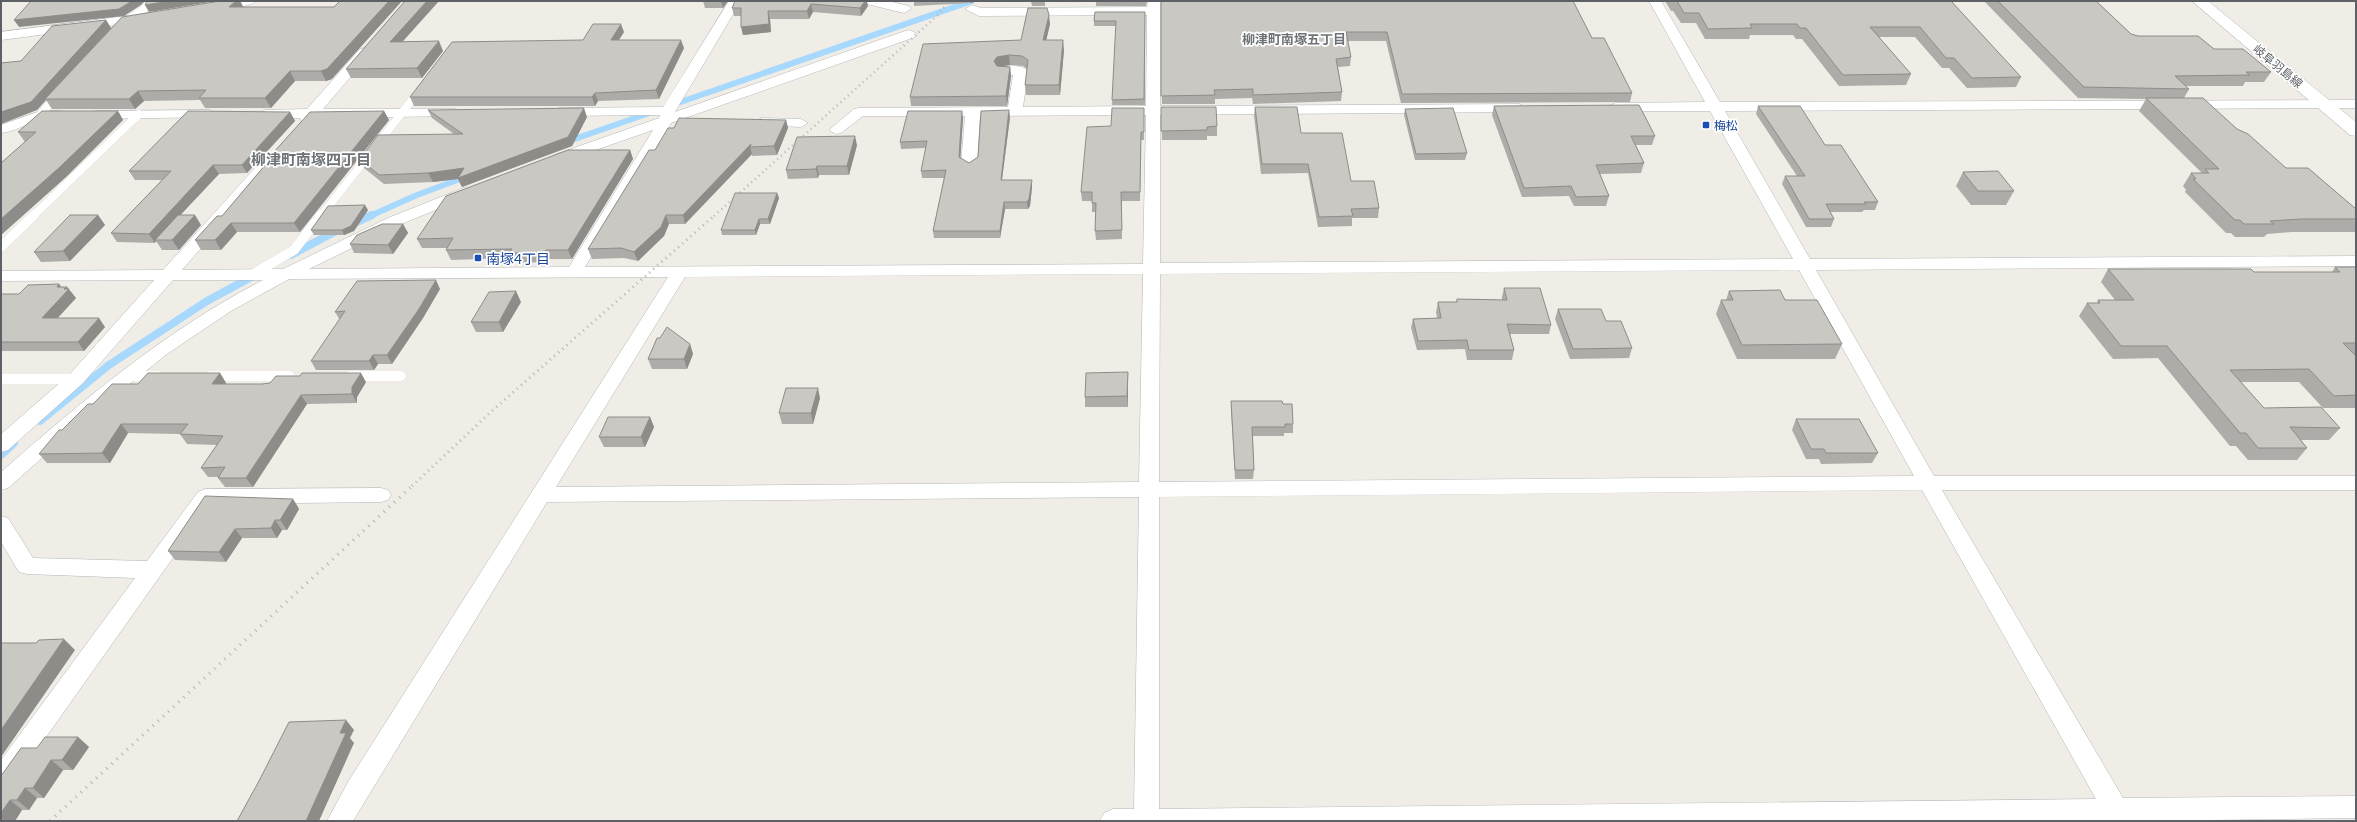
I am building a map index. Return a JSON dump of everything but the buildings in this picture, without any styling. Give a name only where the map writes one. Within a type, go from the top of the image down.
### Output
[{"type":"main road","name":"岐阜羽島線","points":[[2199,1],[2356,131]]},
{"type":"street","points":[[203,9],[250,1]]},
{"type":"street","points":[[574,272],[735,1]]},
{"type":"street","points":[[872,1],[904,9]]},
{"type":"street","points":[[996,1],[972,9],[979,12],[1154,6],[1148,490],[1146,821]]},
{"type":"street","points":[[1655,1],[1928,483],[2120,816]]},
{"type":"street","points":[[1,36],[123,24],[156,16]]},
{"type":"street","points":[[545,163],[667,116],[910,34]]},
{"type":"street","points":[[295,132],[374,42]]},
{"type":"street","points":[[1003,71],[1021,71],[1015,111]]},
{"type":"street","points":[[1597,108],[2356,104]]},
{"type":"street","points":[[836,130],[860,112],[1534,108]]},
{"type":"street","points":[[968,164],[972,111]]},
{"type":"street","points":[[249,114],[472,112]]},
{"type":"street","points":[[542,112],[667,116],[706,121]]},
{"type":"street","points":[[1,129],[9,128],[40,115],[225,114]]},
{"type":"street","points":[[746,122],[801,123]]},
{"type":"street","points":[[1,445],[76,379],[279,150]]},
{"type":"street","points":[[1,483],[59,431],[126,376],[218,311],[353,240],[429,206],[480,187]]},
{"type":"street","points":[[1,276],[2356,261]]},
{"type":"street","points":[[340,821],[357,790],[542,496],[680,271]]},
{"type":"street","points":[[542,496],[1928,483],[2356,483]]},
{"type":"street","points":[[1,780],[205,497],[381,495]]},
{"type":"street","points":[[1,524],[27,566],[153,570]]},
{"type":"street","points":[[1113,821],[2120,816],[2356,807]]},
{"type":"lane","points":[[123,24],[144,9],[150,1]]},
{"type":"lane","points":[[255,274],[294,250],[424,84]]},
{"type":"lane","points":[[40,115],[61,91]]},
{"type":"lane","points":[[1,247],[139,114]]},
{"type":"lane","points":[[126,376],[165,376]]},
{"type":"lane","points":[[196,376],[299,376]]},
{"type":"lane","points":[[338,376],[401,376]]},
{"type":"lane","points":[[1,379],[76,379]]},
{"type":"waterway","points":[[672,105],[972,1]]},
{"type":"waterway","points":[[566,142],[652,112]]},
{"type":"waterway","points":[[370,216],[417,195],[468,176]]},
{"type":"waterway","points":[[352,224],[372,215]]},
{"type":"waterway","points":[[291,255],[336,231]]},
{"type":"waterway","points":[[40,421],[109,365],[207,301],[255,275]]},
{"type":"waterway","points":[[1,455],[14,443]]},
{"type":"railway","points":[[714,216],[938,15],[949,1]]},
{"type":"railway","points":[[412,486],[493,410],[715,215]]},
{"type":"railway","points":[[50,821],[413,485]]},
{"type":"place","name":"梅松","points":[[1706,125]]},
{"type":"place","name":"南塚4丁目","points":[[478,258]]},
{"type":"district","name":"柳津町南塚五丁目","points":[[1294,39]]},
{"type":"district","name":"柳津町南塚四丁目","points":[[311,159]]}]
